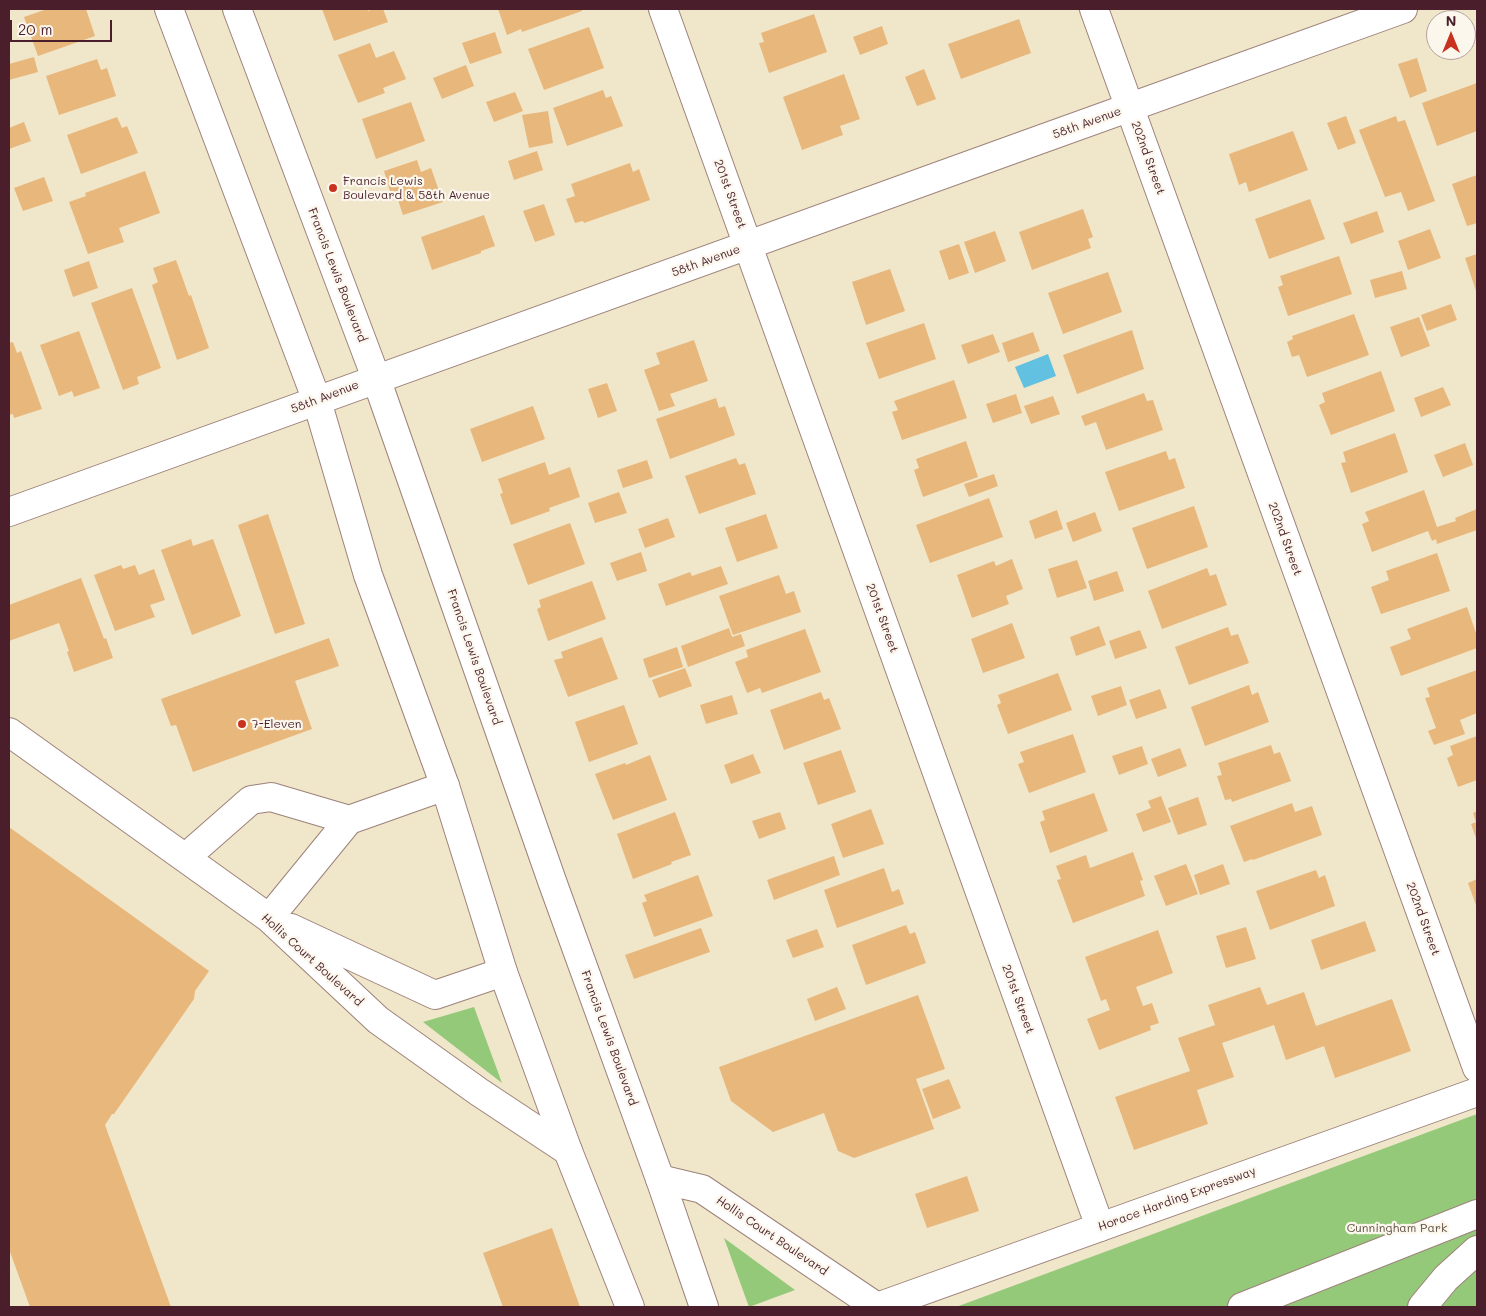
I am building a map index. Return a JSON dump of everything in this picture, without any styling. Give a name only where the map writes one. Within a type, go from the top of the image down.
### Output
[{"type":"main road","points":[[169,9],[317,401],[368,575],[444,786],[503,972],[568,1152],[630,1307]]},
{"type":"main road","name":"Francis Lewis Boulevard","points":[[237,9],[376,378],[704,1307]]},
{"type":"main road","name":"201st Street","points":[[663,9],[1100,1227]]},
{"type":"main road","name":"202nd Street","points":[[1094,9],[1477,1068]]},
{"type":"main road","name":"58th Avenue","points":[[9,512],[1403,9]]},
{"type":"main road","name":"Hollis Court Boulevard","points":[[9,732],[269,918],[378,1020],[479,1092],[568,1152]]},
{"type":"main road","points":[[444,786],[350,820],[269,918],[435,995],[503,972]]},
{"type":"main road","points":[[185,858],[251,800],[271,797],[350,820]]},
{"type":"main road","name":"Horace Harding Expressway","points":[[877,1307],[1477,1092]]},
{"type":"main road","name":"Hollis Court Boulevard","points":[[660,1179],[702,1189],[877,1307]]},
{"type":"main road","points":[[1242,1307],[1477,1214]]},
{"type":"main road","points":[[1422,1307],[1446,1278],[1477,1250]]},
{"type":"green space","points":[[474,1007],[502,1083],[423,1022]]},
{"type":"green space","name":"Cunningham Park","points":[[1477,1114],[1477,1307],[956,1307]]},
{"type":"green space","points":[[724,1238],[795,1290],[749,1307]]},
{"type":"water","points":[[1048,354],[1056,376],[1024,388],[1015,367]]},
{"type":"building","points":[[47,9],[86,9],[95,36],[38,56],[24,17]]},
{"type":"building","points":[[322,9],[367,9],[368,11],[383,9],[388,22],[334,41]]},
{"type":"building","points":[[498,9],[582,9],[582,11],[522,32],[521,29],[507,35]]},
{"type":"building","points":[[814,14],[827,52],[769,73],[759,43],[764,42],[761,33]]},
{"type":"building","points":[[1019,19],[1031,53],[961,79],[948,44]]},
{"type":"building","points":[[882,26],[888,44],[860,55],[853,37]]},
{"type":"building","points":[[589,27],[604,68],[544,90],[528,49]]},
{"type":"building","points":[[495,32],[502,53],[470,64],[462,43]]},
{"type":"building","points":[[370,43],[376,58],[394,51],[406,79],[383,88],[385,93],[358,103],[338,55]]},
{"type":"building","points":[[34,57],[38,72],[9,80],[9,64]]},
{"type":"building","points":[[1417,58],[1427,91],[1410,98],[1398,64]]},
{"type":"building","points":[[97,59],[101,70],[107,68],[116,96],[59,115],[46,76]]},
{"type":"building","points":[[466,65],[474,86],[442,99],[433,78]]},
{"type":"building","points":[[924,69],[936,99],[917,106],[905,77]]},
{"type":"building","points":[[844,74],[860,119],[840,126],[843,135],[802,150],[783,97]]},
{"type":"building","points":[[1477,83],[1477,131],[1437,146],[1422,103]]},
{"type":"building","points":[[603,90],[606,98],[611,96],[623,126],[567,146],[553,108]]},
{"type":"building","points":[[515,92],[523,111],[494,122],[486,102]]},
{"type":"building","points":[[411,102],[425,141],[376,159],[362,119]]},
{"type":"building","points":[[548,111],[553,143],[529,148],[522,115]]},
{"type":"building","points":[[1346,116],[1356,143],[1338,150],[1327,123]]},
{"type":"building","points":[[1396,116],[1398,122],[1405,120],[1435,201],[1408,211],[1401,192],[1385,197],[1359,130]]},
{"type":"building","points":[[117,117],[122,128],[127,126],[138,153],[81,174],[67,135]]},
{"type":"building","points":[[24,122],[31,141],[9,149],[9,128]]},
{"type":"building","points":[[1293,131],[1308,170],[1249,192],[1246,182],[1239,185],[1229,154]]},
{"type":"building","points":[[537,151],[543,170],[514,180],[508,161]]},
{"type":"building","points":[[417,160],[421,172],[431,168],[443,202],[403,215],[397,197],[392,198],[384,171]]},
{"type":"building","points":[[630,163],[633,172],[639,169],[650,200],[584,223],[583,221],[575,223],[566,199],[575,196],[571,184]]},
{"type":"building","points":[[145,171],[160,213],[119,228],[124,242],[88,254],[69,202],[86,196],[85,193]]},
{"type":"building","points":[[1477,175],[1477,223],[1467,226],[1452,184]]},
{"type":"building","points":[[44,177],[53,201],[23,211],[14,188]]},
{"type":"building","points":[[1310,199],[1325,239],[1269,259],[1255,219]]},
{"type":"building","points":[[544,204],[555,235],[535,242],[523,211]]},
{"type":"building","points":[[1083,209],[1093,237],[1088,239],[1091,248],[1032,270],[1019,232]]},
{"type":"building","points":[[1377,211],[1384,232],[1351,244],[1343,223]]},
{"type":"building","points":[[484,215],[495,246],[481,251],[481,253],[432,270],[421,237]]},
{"type":"building","points":[[1430,229],[1441,258],[1408,270],[1398,241]]},
{"type":"building","points":[[995,231],[1006,261],[975,273],[964,242]]},
{"type":"building","points":[[959,244],[969,273],[949,280],[939,251]]},
{"type":"building","points":[[1477,254],[1477,294],[1465,258]]},
{"type":"building","points":[[1339,256],[1352,294],[1288,316],[1278,287],[1283,285],[1280,276]]},
{"type":"building","points":[[176,260],[189,296],[191,295],[209,348],[177,360],[152,285],[158,282],[153,268]]},
{"type":"building","points":[[89,261],[98,288],[73,297],[64,270]]},
{"type":"building","points":[[890,269],[905,311],[866,325],[852,282]]},
{"type":"building","points":[[1402,271],[1407,289],[1375,298],[1370,280]]},
{"type":"building","points":[[1108,272],[1122,312],[1063,334],[1048,293]]},
{"type":"building","points":[[132,288],[161,368],[137,377],[139,384],[123,390],[91,303]]},
{"type":"building","points":[[1451,304],[1457,320],[1427,331],[1421,315]]},
{"type":"building","points":[[1354,314],[1369,355],[1307,377],[1299,355],[1292,357],[1287,342],[1293,339],[1292,336]]},
{"type":"building","points":[[1419,317],[1430,346],[1401,357],[1390,327]]},
{"type":"building","points":[[924,323],[936,359],[879,379],[866,343]]},
{"type":"building","points":[[1132,330],[1144,369],[1077,394],[1063,355]]},
{"type":"building","points":[[79,331],[100,388],[74,397],[72,391],[59,396],[40,345]]},
{"type":"building","points":[[1033,332],[1040,351],[1008,362],[1002,343]]},
{"type":"building","points":[[993,334],[1000,352],[968,364],[961,345]]},
{"type":"building","points":[[694,340],[708,381],[670,394],[675,406],[659,411],[644,370],[660,364],[656,353]]},
{"type":"building","points":[[13,342],[17,353],[21,351],[42,409],[14,418],[13,414],[9,415],[9,343]]},
{"type":"building","points":[[1381,371],[1395,411],[1331,435],[1319,405],[1325,402],[1322,393]]},
{"type":"building","points":[[954,380],[967,418],[902,440],[892,412],[898,410],[894,401]]},
{"type":"building","points":[[607,383],[617,411],[598,418],[588,389]]},
{"type":"building","points":[[1443,387],[1451,405],[1421,417],[1414,398]]},
{"type":"building","points":[[1144,393],[1147,401],[1153,400],[1163,430],[1106,450],[1096,422],[1085,426],[1081,416]]},
{"type":"building","points":[[1016,394],[1022,413],[993,423],[986,404]]},
{"type":"building","points":[[1053,396],[1060,414],[1031,424],[1024,406]]},
{"type":"building","points":[[716,398],[719,408],[725,406],[735,435],[670,459],[656,419]]},
{"type":"building","points":[[533,406],[545,439],[482,462],[470,429]]},
{"type":"building","points":[[1395,433],[1408,472],[1351,493],[1341,463],[1346,462],[1343,452]]},
{"type":"building","points":[[966,441],[978,477],[923,497],[914,470],[919,468],[916,459]]},
{"type":"building","points":[[1465,443],[1473,465],[1443,477],[1434,455]]},
{"type":"building","points":[[1166,451],[1169,460],[1175,458],[1185,488],[1119,511],[1105,472]]},
{"type":"building","points":[[736,458],[739,465],[745,463],[756,494],[699,514],[685,476]]},
{"type":"building","points":[[647,460],[653,478],[623,488],[617,470]]},
{"type":"building","points":[[545,462],[549,475],[570,467],[580,497],[549,508],[550,511],[511,525],[500,494],[503,493],[498,479]]},
{"type":"building","points":[[994,474],[998,486],[969,497],[964,484]]},
{"type":"building","points":[[1424,490],[1437,527],[1456,521],[1455,518],[1477,509],[1477,530],[1437,544],[1436,539],[1432,541],[1428,531],[1372,552],[1362,524],[1369,521],[1365,512]]},
{"type":"building","points":[[619,492],[627,513],[595,523],[588,503]]},
{"type":"building","points":[[989,498],[1003,537],[930,563],[916,525]]},
{"type":"building","points":[[1194,506],[1208,547],[1147,569],[1132,528]]},
{"type":"building","points":[[1057,510],[1063,529],[1035,539],[1029,521]]},
{"type":"building","points":[[1095,512],[1102,531],[1073,542],[1066,523]]},
{"type":"building","points":[[268,514],[305,624],[275,634],[238,525]]},
{"type":"building","points":[[766,514],[778,548],[737,562],[725,528]]},
{"type":"building","points":[[668,518],[675,537],[645,548],[638,529]]},
{"type":"building","points":[[570,523],[585,564],[528,585],[513,544]]},
{"type":"building","points":[[191,539],[193,546],[213,539],[241,616],[192,635],[161,550]]},
{"type":"building","points":[[641,552],[647,571],[617,581],[610,563]]},
{"type":"building","points":[[1437,553],[1450,591],[1381,614],[1371,587],[1389,580],[1386,571]]},
{"type":"building","points":[[1012,559],[1023,589],[1006,596],[1009,604],[972,618],[957,575],[994,561],[996,566]]},
{"type":"building","points":[[1077,560],[1087,588],[1057,598],[1048,569]]},
{"type":"building","points":[[121,565],[123,569],[135,565],[139,575],[154,569],[165,600],[150,605],[155,617],[115,631],[94,575]]},
{"type":"building","points":[[721,566],[728,584],[666,606],[658,584],[690,572],[692,576]]},
{"type":"building","points":[[1207,568],[1210,576],[1216,574],[1227,605],[1162,629],[1148,591]]},
{"type":"building","points":[[1117,571],[1124,591],[1094,601],[1088,581]]},
{"type":"building","points":[[779,575],[786,594],[794,591],[801,612],[733,635],[719,596]]},
{"type":"building","points":[[81,578],[113,658],[74,672],[59,623],[9,641],[9,605]]},
{"type":"building","points":[[592,581],[606,619],[548,641],[537,609],[541,607],[539,600]]},
{"type":"building","points":[[1467,607],[1477,636],[1477,648],[1401,676],[1390,647],[1411,639],[1407,629]]},
{"type":"building","points":[[1012,623],[1025,658],[983,673],[971,639]]},
{"type":"building","points":[[1099,626],[1106,645],[1076,656],[1070,637]]},
{"type":"building","points":[[1228,627],[1231,636],[1238,634],[1249,663],[1189,685],[1175,647]]},
{"type":"building","points":[[729,628],[732,637],[741,634],[745,646],[688,667],[681,646]]},
{"type":"building","points":[[805,629],[821,672],[762,693],[760,688],[747,693],[735,662],[748,657],[746,650]]},
{"type":"building","points":[[1140,630],[1147,648],[1115,659],[1109,641]]},
{"type":"building","points":[[602,637],[618,679],[568,697],[554,660],[563,658],[561,652]]},
{"type":"building","points":[[329,638],[339,666],[295,681],[312,729],[193,772],[176,725],[171,726],[161,699]]},
{"type":"building","points":[[677,647],[683,667],[649,678],[643,659]]},
{"type":"building","points":[[685,668],[692,686],[659,698],[652,680]]},
{"type":"building","points":[[1477,670],[1477,713],[1460,720],[1465,734],[1434,745],[1428,731],[1436,728],[1425,698],[1430,697],[1427,688]]},
{"type":"building","points":[[1058,673],[1072,710],[1008,734],[997,705],[1001,703],[998,695]]},
{"type":"building","points":[[1249,685],[1252,695],[1258,692],[1269,722],[1205,746],[1191,707]]},
{"type":"building","points":[[1121,686],[1127,705],[1098,716],[1091,696]]},
{"type":"building","points":[[1160,689],[1167,708],[1136,719],[1129,700]]},
{"type":"building","points":[[821,692],[824,700],[829,698],[841,729],[784,750],[770,710]]},
{"type":"building","points":[[732,695],[738,714],[706,724],[700,705]]},
{"type":"building","points":[[624,705],[638,744],[589,762],[575,722]]},
{"type":"building","points":[[1073,734],[1086,772],[1029,793],[1018,764],[1024,762],[1020,752]]},
{"type":"building","points":[[1477,736],[1477,780],[1458,787],[1447,758],[1453,755],[1450,746]]},
{"type":"building","points":[[1271,745],[1274,754],[1280,752],[1291,781],[1232,802],[1231,799],[1225,800],[1217,776],[1222,775],[1218,763]]},
{"type":"building","points":[[1142,746],[1148,764],[1119,775],[1112,756]]},
{"type":"building","points":[[1180,748],[1187,766],[1158,777],[1151,759]]},
{"type":"building","points":[[841,750],[856,792],[818,805],[803,763]]},
{"type":"building","points":[[753,754],[761,773],[731,784],[724,765]]},
{"type":"building","points":[[650,755],[667,800],[613,820],[595,774],[625,763],[626,765]]},
{"type":"building","points":[[1094,793],[1108,831],[1050,853],[1040,822],[1045,820],[1042,811]]},
{"type":"building","points":[[1161,796],[1171,822],[1143,832],[1136,814],[1151,808],[1148,801]]},
{"type":"building","points":[[1198,797],[1207,825],[1178,835],[1168,808]]},
{"type":"building","points":[[1292,803],[1295,812],[1312,806],[1322,835],[1244,862],[1230,826]]},
{"type":"building","points":[[871,809],[884,844],[843,858],[831,824]]},
{"type":"building","points":[[1477,811],[1477,841],[1471,824],[1476,822],[1473,813]]},
{"type":"building","points":[[675,812],[691,855],[633,879],[617,834]]},
{"type":"building","points":[[780,812],[786,829],[759,839],[752,821]]},
{"type":"building","points":[[9,827],[209,971],[195,991],[194,999],[105,1125],[171,1307],[30,1307],[9,1249]]},
{"type":"building","points":[[1133,852],[1143,880],[1140,881],[1145,896],[1073,923],[1057,880],[1061,879],[1056,866],[1086,855],[1090,868]]},
{"type":"building","points":[[834,856],[840,875],[774,900],[767,880]]},
{"type":"building","points":[[1186,864],[1198,894],[1166,906],[1154,876]]},
{"type":"building","points":[[1223,864],[1230,884],[1200,895],[1194,875]]},
{"type":"building","points":[[884,868],[892,892],[899,889],[904,904],[837,928],[824,890]]},
{"type":"building","points":[[1316,870],[1319,878],[1325,875],[1335,906],[1270,930],[1256,891]]},
{"type":"building","points":[[698,875],[713,916],[654,937],[642,903],[647,901],[644,895]]},
{"type":"building","points":[[1477,879],[1477,908],[1468,883]]},
{"type":"building","points":[[1365,921],[1376,951],[1321,970],[1311,940]]},
{"type":"building","points":[[906,925],[910,934],[915,932],[926,963],[866,985],[852,945]]},
{"type":"building","points":[[1246,927],[1256,959],[1226,968],[1216,936]]},
{"type":"building","points":[[701,928],[710,952],[634,979],[625,955]]},
{"type":"building","points":[[817,929],[824,947],[793,958],[786,940]]},
{"type":"building","points":[[1158,930],[1173,973],[1136,987],[1143,1006],[1152,1003],[1159,1023],[1150,1026],[1151,1030],[1099,1050],[1087,1019],[1110,1010],[1106,999],[1101,1001],[1085,957]]},
{"type":"building","points":[[837,987],[846,1009],[815,1021],[807,999]]},
{"type":"building","points":[[1260,987],[1267,1005],[1304,992],[1316,1026],[1392,999],[1411,1051],[1335,1078],[1324,1046],[1286,1060],[1274,1025],[1222,1043],[1234,1077],[1197,1090],[1208,1124],[1134,1150],[1115,1097],[1190,1071],[1178,1038],[1215,1025],[1208,1005]]},
{"type":"building","points":[[918,995],[945,1069],[916,1079],[934,1129],[854,1158],[838,1151],[824,1113],[773,1132],[731,1101],[719,1067]]},
{"type":"building","points":[[949,1079],[961,1108],[933,1119],[922,1089]]},
{"type":"building","points":[[967,1176],[979,1211],[927,1228],[915,1194]]},
{"type":"building","points":[[552,1228],[580,1307],[503,1307],[483,1253]]},
{"type":"place","name":"Francis Lewis Boulevard & 58th Avenue","points":[[333,188]]},
{"type":"place","name":"7-Eleven","points":[[242,724]]}]
